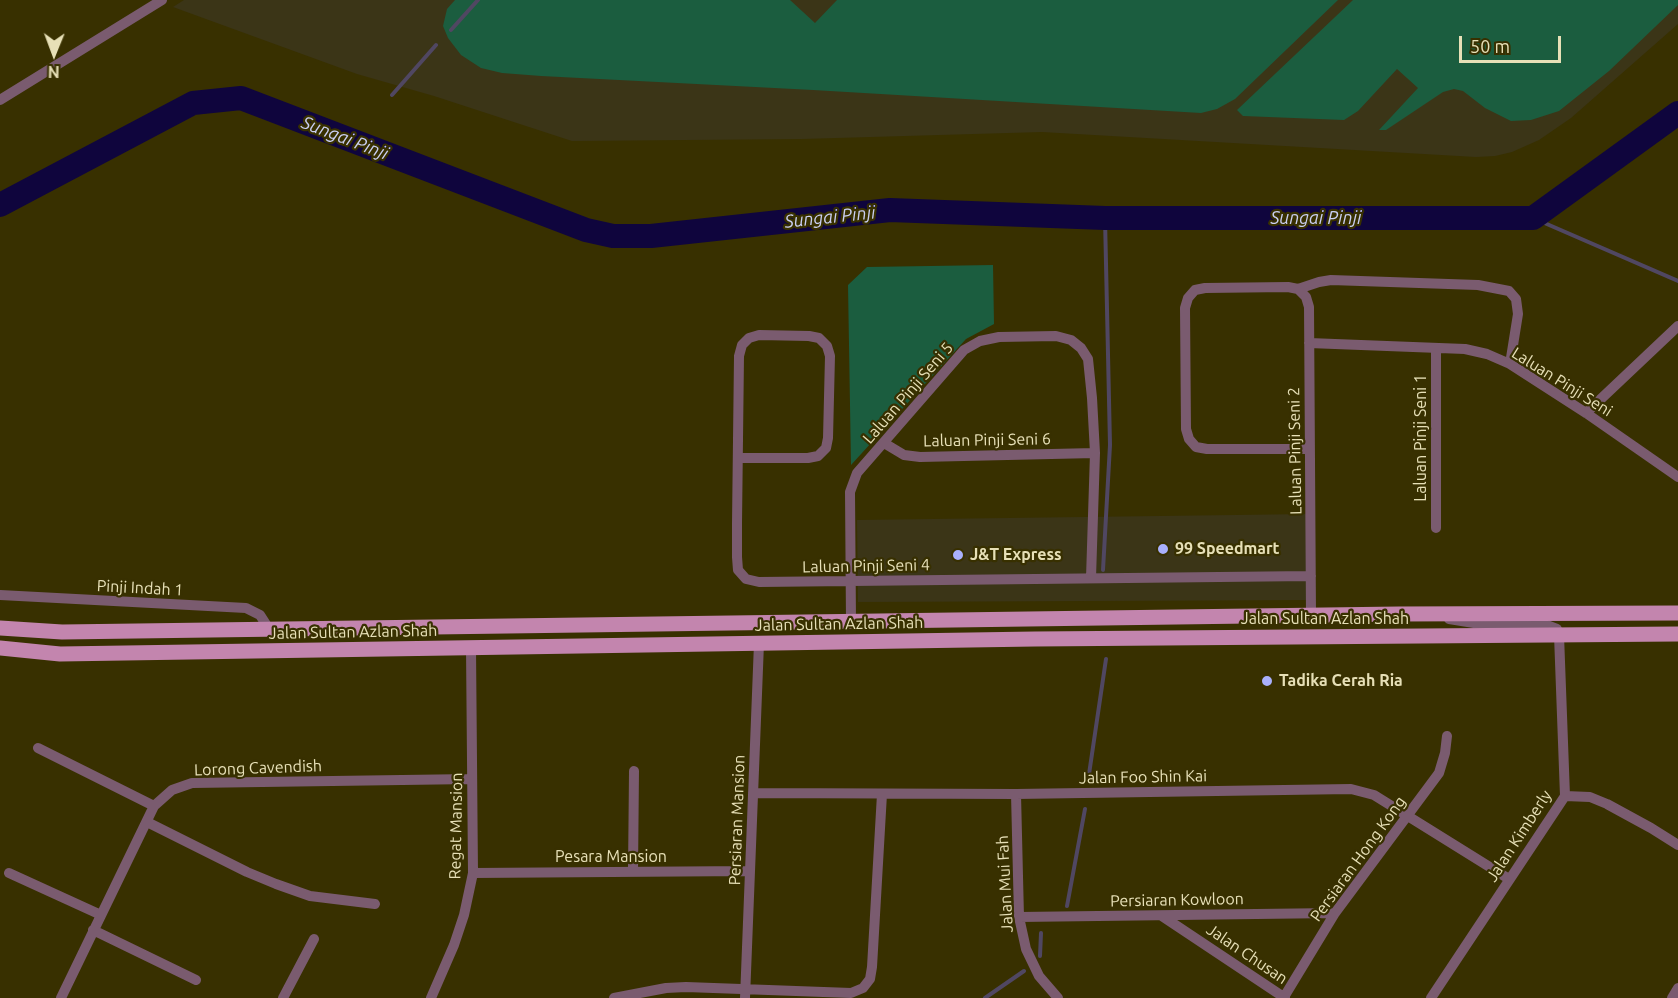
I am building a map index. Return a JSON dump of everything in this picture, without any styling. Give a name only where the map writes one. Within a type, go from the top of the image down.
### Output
[{"type":"main road","name":"Jalan Sultan Azlan Shah","points":[[0,628],[62,632],[1311,615],[1678,613]]},
{"type":"main road","points":[[851,622],[858,629],[868,631],[930,630],[1035,639]]},
{"type":"main road","name":"Jalan Sultan Azlan Shah","points":[[0,648],[60,654],[1035,639],[1678,634]]},
{"type":"street","points":[[0,100],[162,0]]},
{"type":"street","points":[[1310,449],[1207,449],[1196,447],[1189,439],[1186,429],[1185,308],[1188,298],[1195,290],[1288,287],[1298,289],[1331,280],[1478,285],[1509,291],[1516,299],[1518,314],[1510,364]]},
{"type":"street","name":"Laluan Pinji Seni 2","points":[[1298,289],[1306,297],[1309,307],[1311,615]]},
{"type":"street","points":[[1586,413],[1678,326]]},
{"type":"street","points":[[759,335],[819,338],[827,346],[830,356],[826,448],[818,456],[808,458],[738,458],[739,356],[742,345],[749,338],[759,335]]},
{"type":"street","name":"Laluan Pinji Seni 5","points":[[851,622],[850,492],[858,473],[964,350],[980,341],[1056,336],[1071,340],[1081,348],[1088,359],[1095,453],[1091,578]]},
{"type":"street","name":"Laluan Pinji Seni","points":[[1309,343],[1465,349],[1487,354],[1510,364],[1678,477]]},
{"type":"street","name":"Laluan Pinji Seni 1","points":[[1436,348],[1436,528]]},
{"type":"street","name":"Laluan Pinji Seni 6","points":[[884,443],[904,455],[920,457],[1095,453]]},
{"type":"street","name":"Laluan Pinji Seni 4","points":[[738,458],[738,570],[746,579],[759,582],[1311,576]]},
{"type":"street","name":"Pinji Indah 1","points":[[0,595],[246,608],[260,615],[269,630]]},
{"type":"street","points":[[1416,614],[1474,623],[1544,624],[1557,630],[1559,635]]},
{"type":"street","name":"Jalan Kimberly","points":[[1431,998],[1565,796],[1559,635]]},
{"type":"street","name":"Persiaran Mansion","points":[[745,994],[759,644]]},
{"type":"street","name":"Regat Mansion","points":[[431,998],[454,945],[464,915],[473,873],[471,648]]},
{"type":"street","name":"Persiaran Hong Kong","points":[[1284,998],[1335,913],[1439,772],[1447,736]]},
{"type":"street","points":[[39,748],[154,806]]},
{"type":"street","points":[[633,872],[634,771]]},
{"type":"street","name":"Lorong Cavendish","points":[[61,998],[154,806],[172,790],[192,783],[472,779]]},
{"type":"street","name":"Jalan Foo Shin Kai","points":[[753,793],[1016,794],[1351,789],[1374,795],[1509,879]]},
{"type":"street","points":[[614,998],[666,988],[686,987],[745,994],[833,995],[851,993],[863,988],[870,979],[882,794]]},
{"type":"street","name":"Jalan Mui Fah","points":[[1016,794],[1019,917],[1026,949],[1039,976],[1058,998]]},
{"type":"street","points":[[1565,796],[1590,797],[1607,804],[1678,845]]},
{"type":"street","points":[[147,822],[276,884],[310,896],[375,904]]},
{"type":"street","name":"Pesara Mansion","points":[[473,873],[750,871]]},
{"type":"street","points":[[9,873],[101,915]]},
{"type":"street","name":"Persiaran Kowloon","points":[[1019,917],[1335,913]]},
{"type":"street","name":"Jalan Chusan","points":[[1162,916],[1284,998]]},
{"type":"street","points":[[93,930],[196,980]]},
{"type":"street","points":[[283,998],[314,939]]},
{"type":"street","points":[[1672,998],[1678,988]]},
{"type":"shaded area","points":[[184,0],[1678,0],[1678,24],[1571,118],[1539,140],[1512,152],[1476,157],[1042,132],[802,139],[572,141],[434,96],[357,74],[173,7]]},
{"type":"shaded area","points":[[1311,514],[1312,600],[858,602],[857,520]]},
{"type":"green space","points":[[455,0],[790,0],[815,23],[837,0],[1338,0],[1235,99],[1217,109],[1201,113],[502,73],[481,68],[461,55],[448,38],[443,26],[447,9]]},
{"type":"green space","points":[[1353,0],[1678,0],[1678,5],[1609,71],[1559,111],[1531,120],[1511,121],[1485,108],[1463,91],[1454,89],[1443,92],[1386,130],[1379,130],[1418,88],[1397,69],[1358,111],[1344,120],[1243,116],[1237,110]]},
{"type":"green space","points":[[993,265],[994,324],[966,339],[851,465],[848,285],[867,267]]},
{"type":"waterway","points":[[451,30],[478,0]]},
{"type":"waterway","points":[[392,95],[436,45]]},
{"type":"waterway","name":"Sungai Pinji","points":[[0,205],[193,103],[241,98],[586,230],[613,236],[651,236],[890,210],[1105,218],[1533,218],[1678,113]]},
{"type":"waterway","points":[[1103,570],[1110,445],[1105,218]]},
{"type":"waterway","points":[[1533,218],[1678,281]]},
{"type":"waterway","points":[[1088,781],[1106,659]]},
{"type":"waterway","points":[[1067,906],[1085,809]]},
{"type":"waterway","points":[[1040,956],[1041,933]]},
{"type":"waterway","points":[[985,998],[1024,971]]},
{"type":"place","name":"99 Speedmart","points":[[1163,549]]},
{"type":"place","name":"J&T Express","points":[[958,555]]},
{"type":"place","name":"Tadika Cerah Ria","points":[[1267,681]]}]
